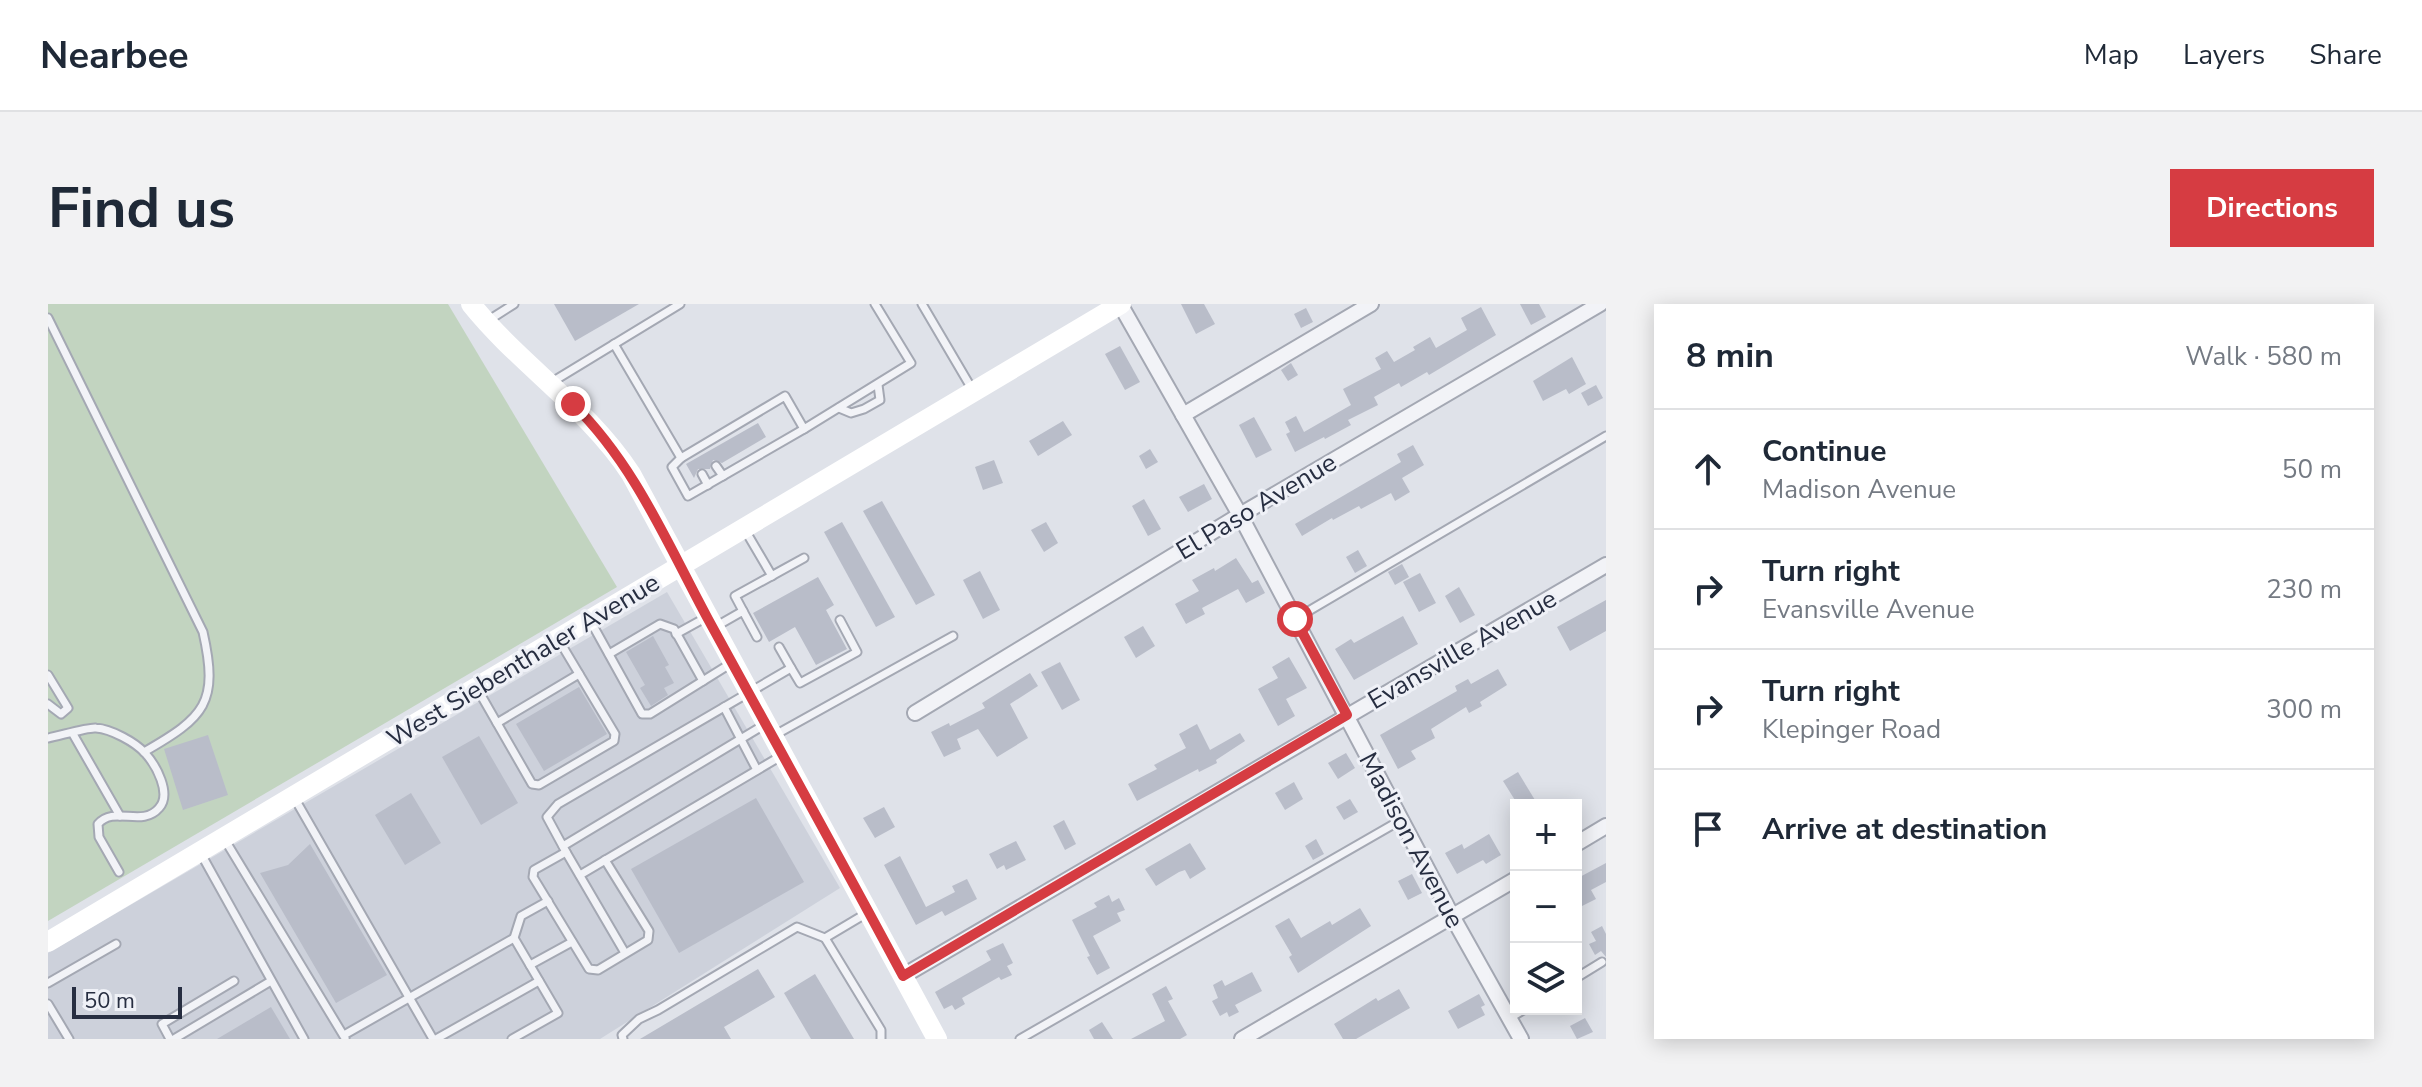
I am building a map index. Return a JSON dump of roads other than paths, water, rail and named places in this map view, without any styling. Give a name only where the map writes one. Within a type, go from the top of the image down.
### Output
[{"type":"main road","points":[[471,304],[485,322],[592,423],[616,451],[656,517],[710,623],[937,1039]]},
{"type":"main road","name":"West Siebenthaler Avenue","points":[[48,942],[1120,304]]},
{"type":"street","name":"Madison Avenue","points":[[1120,304],[1240,515],[1452,916],[1521,1039]]},
{"type":"street","points":[[1183,415],[1371,304]]},
{"type":"street","name":"El Paso Avenue","points":[[915,713],[1240,515],[1600,304]]},
{"type":"street","name":"Evansville Avenue","points":[[903,976],[1606,565]]},
{"type":"street","points":[[1582,840],[1606,826]]},
{"type":"street","points":[[1242,1039],[1510,882]]},
{"type":"lane","points":[[485,322],[514,304]]},
{"type":"lane","points":[[550,383],[680,304]]},
{"type":"lane","points":[[804,429],[785,396],[732,433],[692,456],[681,458],[672,467],[688,496],[804,429],[878,385],[911,363],[875,304]]},
{"type":"lane","points":[[922,304],[973,391]]},
{"type":"lane","points":[[48,318],[203,632],[210,663],[210,691],[200,712],[144,752]]},
{"type":"lane","points":[[614,344],[681,458]]},
{"type":"lane","points":[[839,408],[851,413],[880,400],[878,385]]},
{"type":"lane","points":[[1295,619],[1606,436]]},
{"type":"lane","points":[[758,442],[764,452]]},
{"type":"lane","points":[[743,451],[749,461]]},
{"type":"lane","points":[[716,466],[723,476]]},
{"type":"lane","points":[[702,474],[708,485]]},
{"type":"lane","points":[[744,528],[772,576]]},
{"type":"lane","points":[[757,637],[735,596],[804,558]]},
{"type":"lane","points":[[676,634],[743,611]]},
{"type":"lane","points":[[779,647],[800,683],[857,652],[840,620]]},
{"type":"lane","points":[[590,621],[642,714],[650,714],[732,663]]},
{"type":"lane","points":[[609,654],[660,624],[674,629],[703,681]]},
{"type":"lane","points":[[605,860],[649,931],[648,940],[598,970],[589,969],[533,877],[534,870],[740,739],[770,730],[953,636]]},
{"type":"lane","points":[[477,688],[532,784],[539,785],[614,741],[615,734],[559,640]]},
{"type":"lane","points":[[625,953],[547,817],[558,804],[791,668]]},
{"type":"lane","points":[[497,723],[579,674]]},
{"type":"lane","points":[[48,675],[68,708],[61,714],[48,704]]},
{"type":"lane","points":[[724,707],[757,770]]},
{"type":"lane","points":[[48,738],[95,728],[133,743],[144,752],[161,782],[164,792],[162,805],[157,811],[142,818],[112,815],[103,818],[96,831],[119,872]]},
{"type":"lane","points":[[73,734],[120,816]]},
{"type":"lane","points":[[580,875],[783,755]]},
{"type":"lane","points":[[294,797],[435,1039],[539,981]]},
{"type":"lane","points":[[1020,1039],[1401,820]]},
{"type":"lane","points":[[224,838],[345,1037],[514,938],[521,916],[548,901]]},
{"type":"lane","points":[[200,852],[304,1039]]},
{"type":"lane","points":[[825,938],[869,911]]},
{"type":"lane","points":[[623,1039],[622,1035],[639,1019],[797,927],[825,938],[881,1030],[881,1039]]},
{"type":"lane","points":[[512,1039],[558,1013],[514,938]]},
{"type":"lane","points":[[530,965],[572,942]]},
{"type":"lane","points":[[48,983],[116,944]]},
{"type":"lane","points":[[1582,974],[1602,962]]},
{"type":"lane","points":[[234,981],[162,1024],[172,1039],[187,1036],[271,981]]},
{"type":"lane","points":[[48,1004],[69,1039]]},
{"type":"lane","points":[[1510,1019],[1516,1015]]}]
